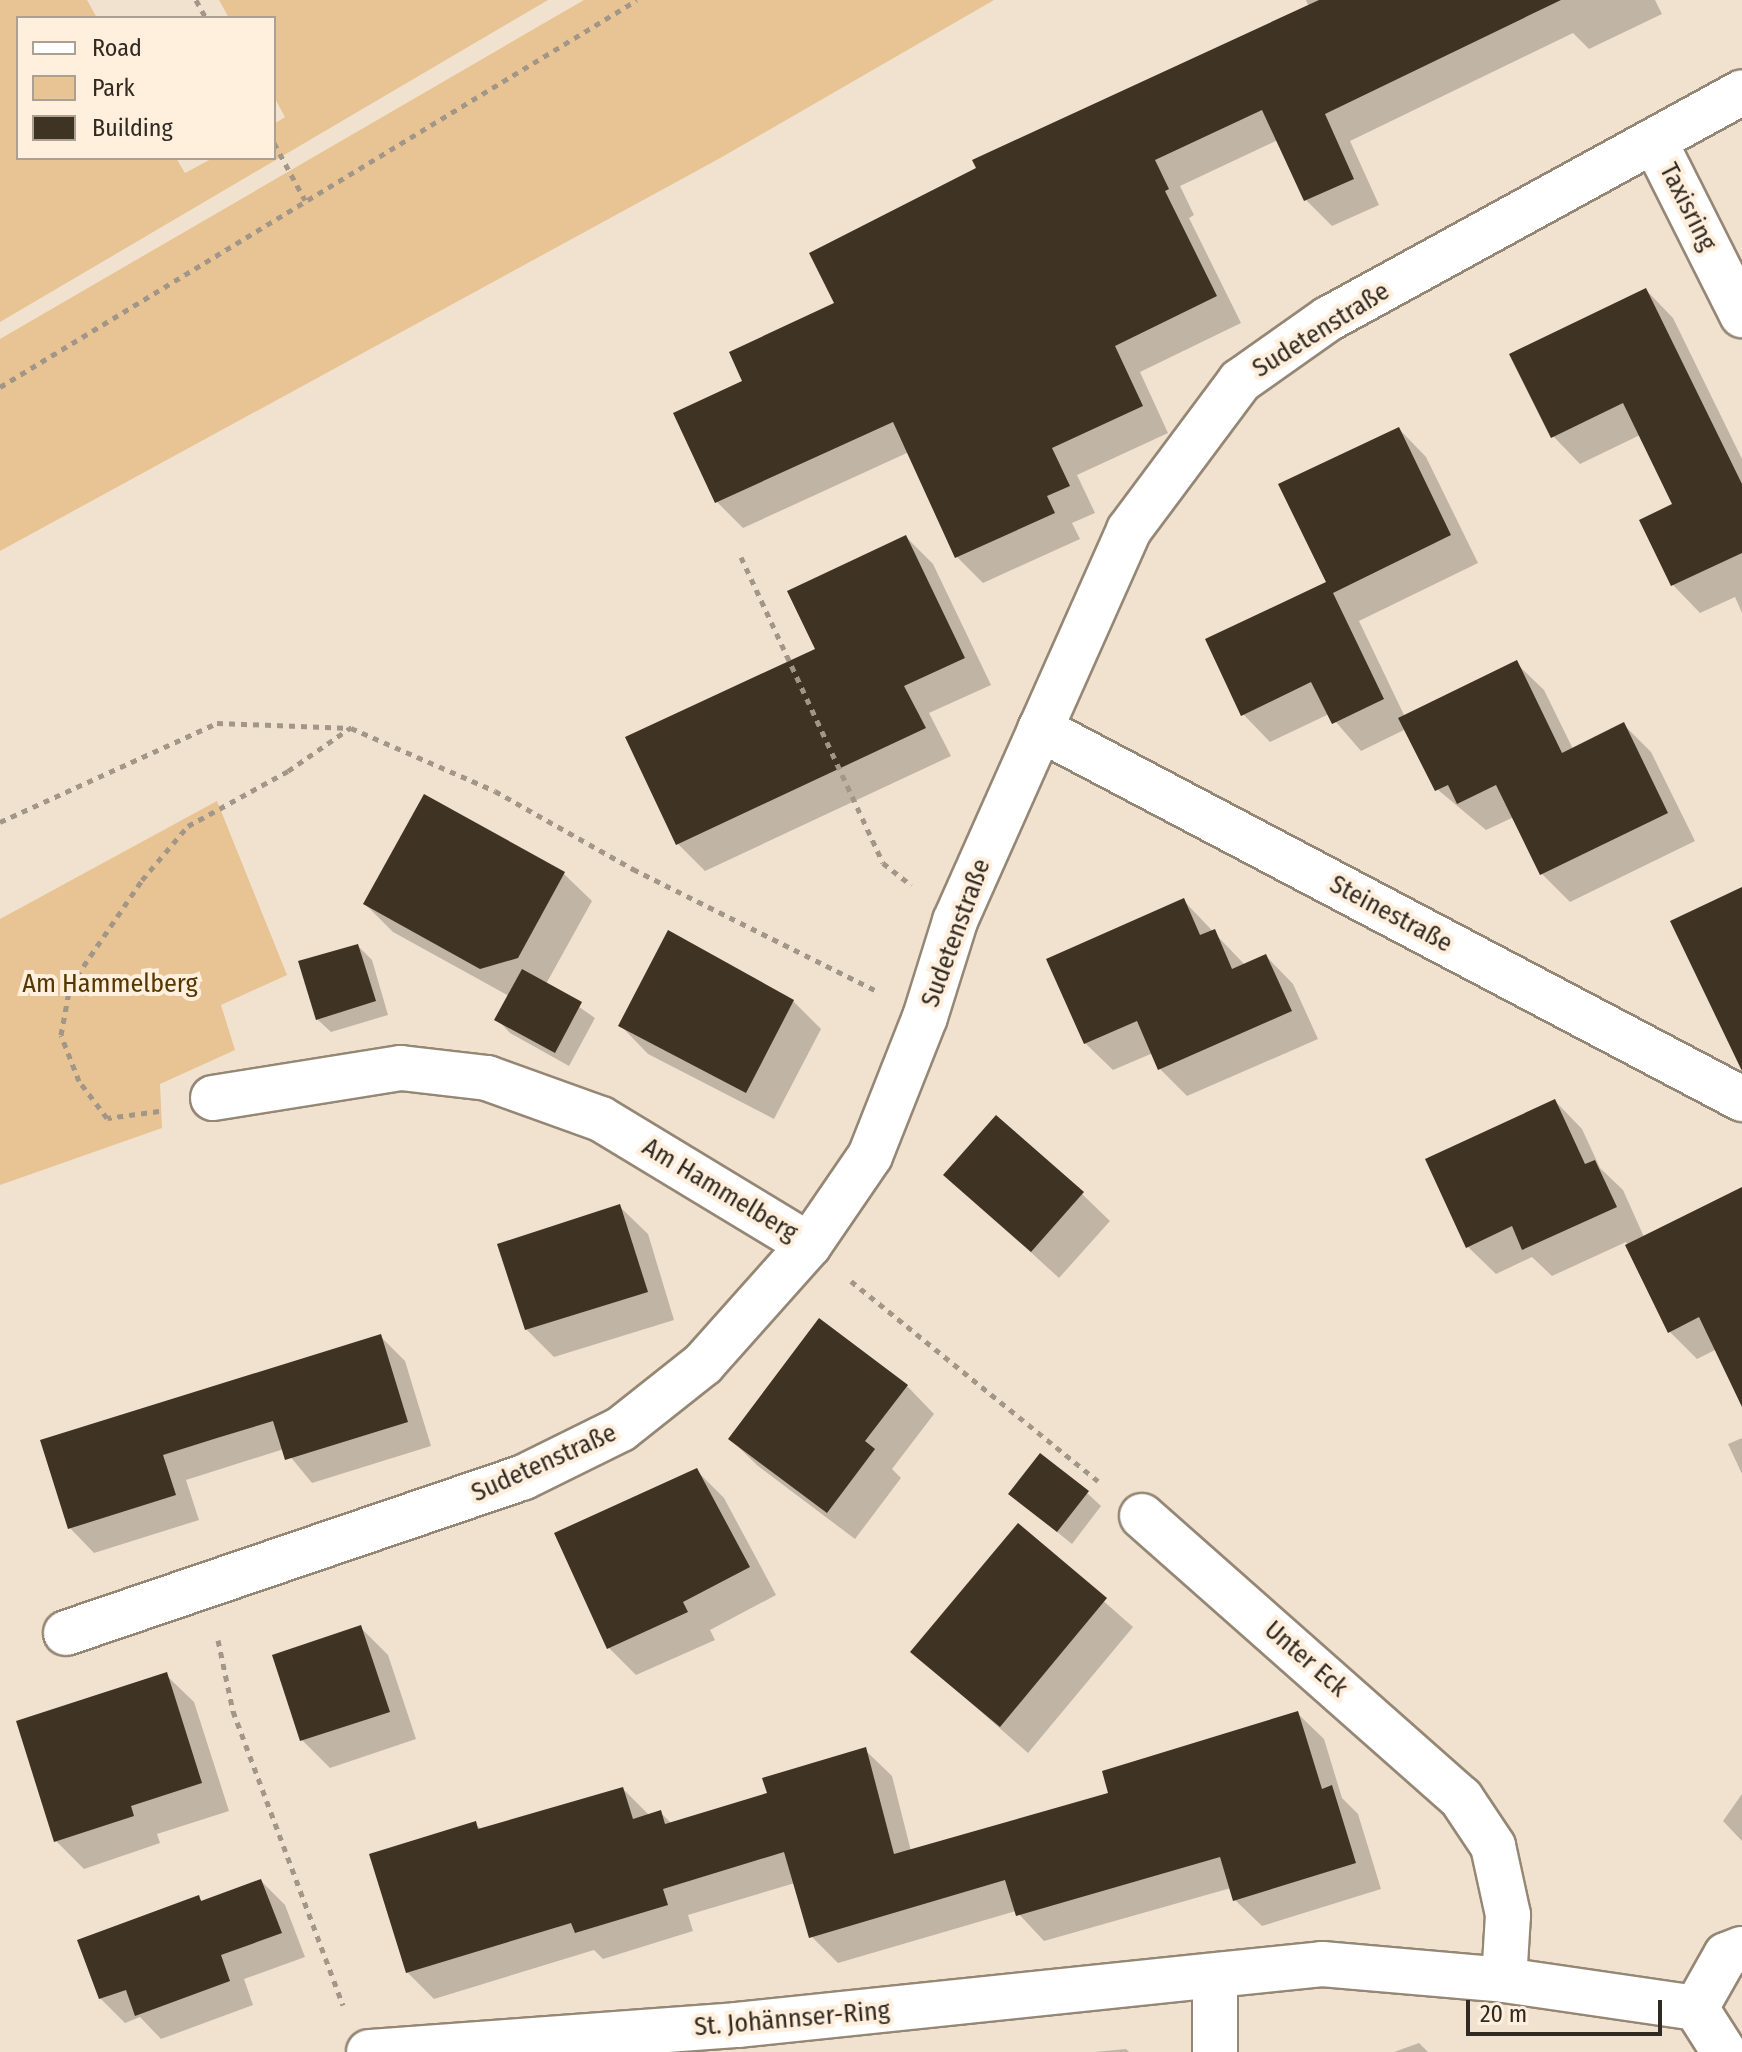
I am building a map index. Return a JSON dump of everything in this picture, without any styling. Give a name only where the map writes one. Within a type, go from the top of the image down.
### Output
[{"type":"street","name":"Sudetenstraße","points":[[66,1633],[348,1541],[507,1483],[621,1429],[703,1364],[809,1245],[870,1156],[925,1017],[955,921],[1129,530],[1240,381],[1328,319],[1742,92]]},
{"type":"street","name":"Taxisring","points":[[1655,142],[1742,315]]},
{"type":"street","name":"Steinestraße","points":[[1040,729],[1742,1099]]},
{"type":"street","name":"Am Hammelberg","points":[[213,1098],[401,1068],[487,1078],[601,1119],[809,1245]]},
{"type":"street","name":"Unter Eck","points":[[1142,1516],[1461,1798],[1493,1846],[1508,1915],[1504,1980]]},
{"type":"street","points":[[1696,2008],[1726,1955],[1742,1949]]},
{"type":"street","name":"St. Johännser-Ring","points":[[369,2052],[737,2025],[1322,1964],[1504,1980]]},
{"type":"street","points":[[1215,1976],[1215,2052]]},
{"type":"street","points":[[1504,1980],[1696,2008],[1724,2052]]},
{"type":"path","points":[[0,387],[637,0]]},
{"type":"path","points":[[276,147],[305,200]]},
{"type":"path","points":[[741,557],[883,863],[955,921]]},
{"type":"path","points":[[0,822],[217,723],[351,728],[495,791],[633,869],[925,1017]]},
{"type":"path","points":[[213,1098],[171,1110],[107,1118],[79,1081],[61,1035],[70,986],[142,880],[188,826],[288,771],[351,728]]},
{"type":"path","points":[[809,1245],[1142,1516]]},
{"type":"path","points":[[206,1585],[233,1711],[342,2003]]},
{"type":"green space","points":[[0,0],[87,0],[96,16],[16,16],[16,160],[177,160],[185,173],[209,160],[276,160],[0,322]]},
{"type":"green space","points":[[219,0],[548,0],[276,160],[276,123],[285,117],[276,101],[276,16],[228,16]]},
{"type":"green space","points":[[584,0],[994,0],[722,157],[0,551],[0,339]]},
{"type":"green space","name":"Am Hammelberg","points":[[217,801],[287,975],[221,1005],[235,1050],[160,1084],[162,1128],[0,1185],[0,919]]},
{"type":"building","points":[[1319,0],[1561,0],[1325,114],[1354,179],[1304,201],[1262,110],[1155,160],[1169,189],[1165,191],[1217,296],[1115,346],[1143,406],[1052,448],[1070,486],[1047,496],[1055,513],[955,558],[893,422],[715,503],[673,413],[742,381],[729,352],[834,303],[809,253],[976,168],[972,160]]},
{"type":"building","points":[[1646,288],[1742,484],[1742,553],[1671,586],[1639,520],[1672,504],[1623,403],[1551,438],[1509,354]]},
{"type":"building","points":[[1399,427],[1451,535],[1333,593],[1384,699],[1332,724],[1311,682],[1241,716],[1205,639],[1326,582],[1278,484]]},
{"type":"building","points":[[906,535],[965,658],[904,686],[926,728],[676,845],[625,737],[815,649],[787,591]]},
{"type":"building","points":[[1517,660],[1562,753],[1624,722],[1668,813],[1540,875],[1496,785],[1457,804],[1448,785],[1435,791],[1398,718]]},
{"type":"building","points":[[424,794],[565,872],[518,958],[480,969],[363,904]]},
{"type":"building","points":[[1742,887],[1742,1071],[1670,921]]},
{"type":"building","points":[[1184,898],[1200,935],[1215,929],[1232,969],[1266,954],[1292,1011],[1158,1070],[1137,1021],[1084,1044],[1046,959]]},
{"type":"building","points":[[668,930],[794,1000],[746,1093],[618,1026]]},
{"type":"building","points":[[358,944],[376,1001],[316,1020],[298,961]]},
{"type":"building","points":[[522,969],[582,1002],[555,1053],[494,1020]]},
{"type":"building","points":[[1555,1099],[1585,1164],[1595,1160],[1617,1207],[1522,1250],[1512,1226],[1466,1248],[1425,1159]]},
{"type":"building","points":[[996,1115],[1084,1192],[1031,1252],[943,1175]]},
{"type":"building","points":[[1742,1187],[1742,1407],[1699,1317],[1668,1333],[1625,1245]]},
{"type":"building","points":[[620,1204],[648,1292],[525,1330],[497,1244]]},
{"type":"building","points":[[819,1318],[908,1385],[865,1441],[875,1449],[827,1513],[728,1439]]},
{"type":"building","points":[[381,1334],[408,1422],[285,1460],[273,1421],[217,1438],[163,1455],[176,1495],[68,1529],[40,1440]]},
{"type":"building","points":[[1040,1453],[1089,1491],[1057,1532],[1008,1494]]},
{"type":"building","points":[[697,1468],[750,1567],[683,1602],[688,1612],[607,1649],[554,1533]]},
{"type":"building","points":[[1018,1523],[1107,1598],[1000,1727],[910,1652]]},
{"type":"building","points":[[361,1625],[390,1712],[300,1741],[272,1655]]},
{"type":"building","points":[[167,1672],[202,1783],[131,1806],[134,1816],[54,1842],[16,1721]]},
{"type":"building","points":[[1298,1711],[1322,1789],[1332,1785],[1356,1863],[1233,1901],[1220,1857],[1016,1916],[1005,1880],[809,1938],[784,1852],[663,1889],[668,1905],[575,1933],[571,1923],[406,1973],[369,1854],[476,1821],[478,1829],[623,1787],[633,1819],[661,1810],[665,1824],[767,1793],[762,1778],[866,1747],[894,1854],[1108,1793],[1102,1771]]},
{"type":"building","points":[[261,1879],[282,1933],[221,1955],[230,1981],[135,2016],[126,1990],[99,1999],[77,1940],[199,1895],[201,1901]]}]
